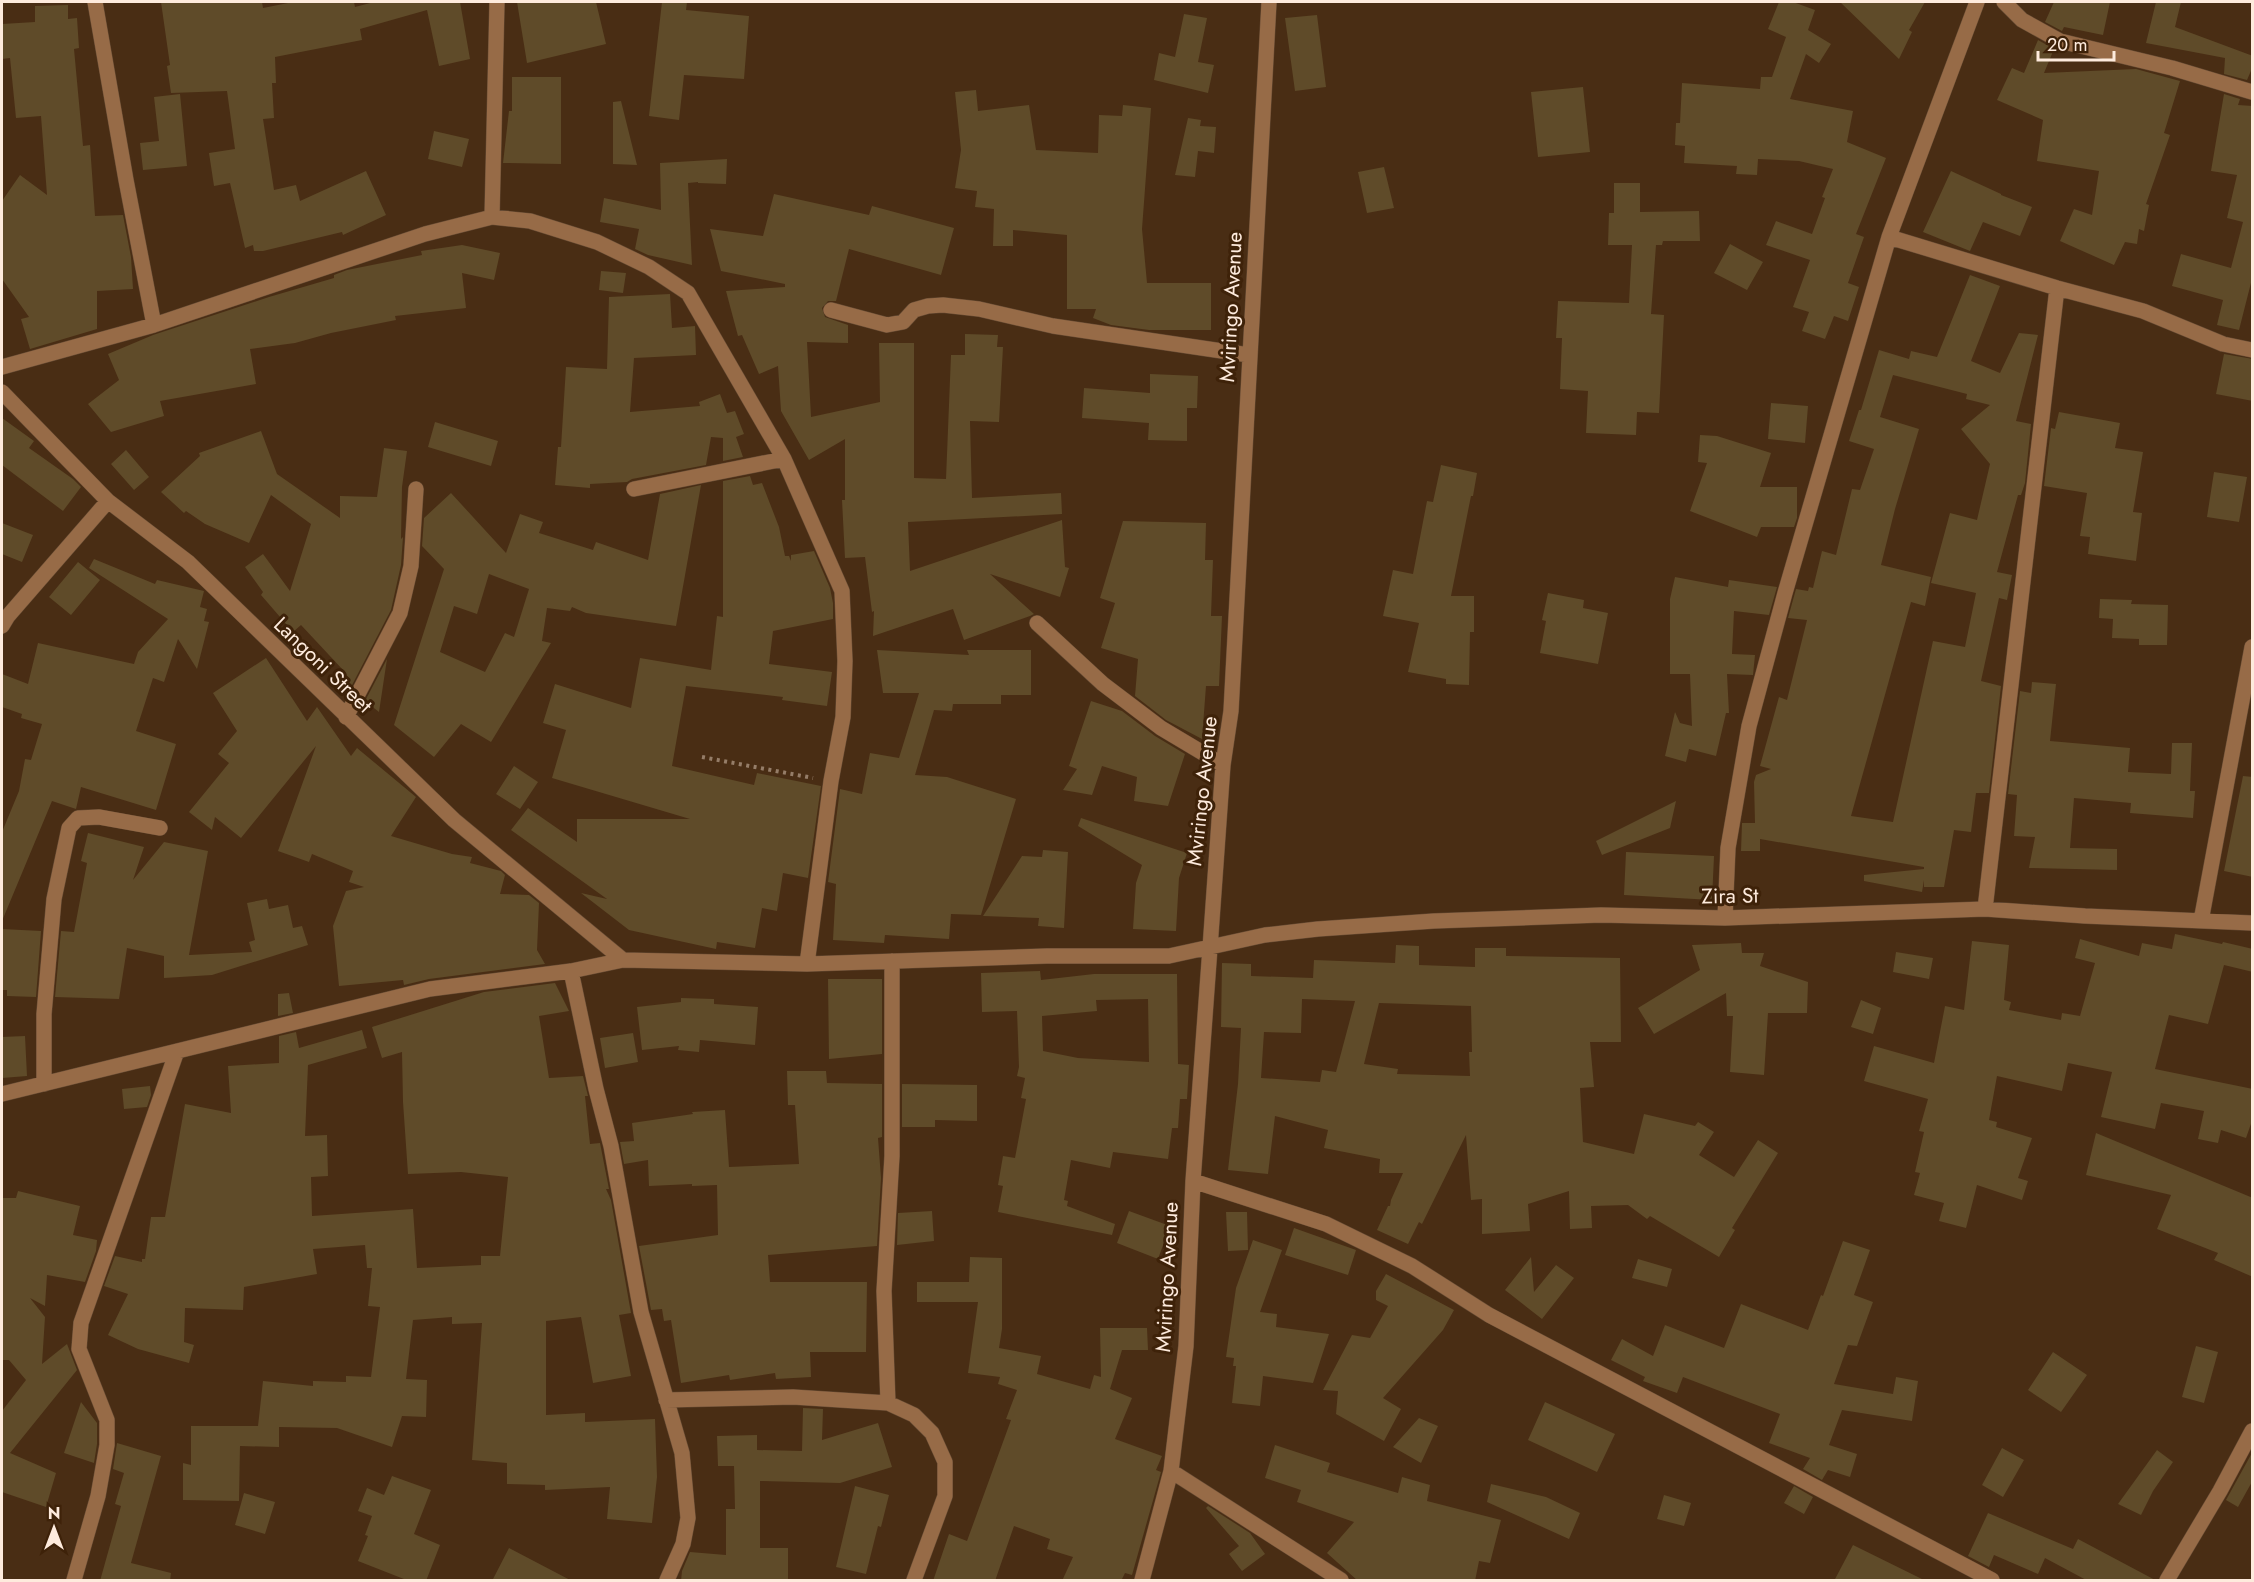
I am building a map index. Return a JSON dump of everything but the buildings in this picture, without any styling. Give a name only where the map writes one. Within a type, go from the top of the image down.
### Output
[{"type":"street","points":[[95,2],[154,325]]},
{"type":"street","points":[[492,217],[497,2]]},
{"type":"street","name":"Mviringo Avenue","points":[[1142,1581],[1171,1471],[1186,1346],[1193,1181],[1223,765],[1231,711],[1269,2]]},
{"type":"street","points":[[1725,918],[1728,848],[1749,726],[1785,593],[1889,237],[1977,2]]},
{"type":"street","points":[[2004,2],[2022,20],[2060,41],[2172,68],[2253,92]]},
{"type":"street","points":[[2,367],[154,325],[425,234],[492,217],[530,221],[597,242],[649,267],[688,293],[784,459],[842,591],[843,717],[831,781],[807,964]]},
{"type":"street","points":[[1889,237],[2057,288],[2143,311],[2223,344],[2253,350]]},
{"type":"street","points":[[1984,909],[2057,288]]},
{"type":"street","points":[[831,310],[887,325],[903,322],[914,310],[943,305],[979,309],[1053,326],[1250,355]]},
{"type":"street","name":"Langoni Street","points":[[2,392],[108,501],[188,562],[454,820],[623,960]]},
{"type":"street","points":[[634,489],[784,459]]},
{"type":"street","points":[[346,717],[400,613],[411,566],[416,489]]},
{"type":"street","points":[[2,626],[8,616],[108,501]]},
{"type":"street","points":[[1037,623],[1103,684],[1161,728],[1223,765]]},
{"type":"street","points":[[2201,921],[2253,646]]},
{"type":"street","points":[[44,1084],[44,1014],[54,899],[69,828],[78,818],[99,818],[160,828]]},
{"type":"street","name":"Zira St","points":[[2,1094],[430,989],[571,971],[623,960],[807,964],[1047,956],[1169,956],[1265,935],[1434,921],[1601,915],[1725,918],[1984,909],[2253,923]]},
{"type":"street","points":[[888,1403],[884,1292],[892,1156],[892,961]]},
{"type":"street","points":[[571,971],[596,1089],[611,1146],[641,1312],[682,1453],[688,1518],[683,1544],[667,1581]]},
{"type":"street","points":[[74,1581],[98,1496],[107,1445],[107,1420],[79,1349],[81,1323],[177,1051]]},
{"type":"street","points":[[1193,1181],[1326,1224],[1412,1266],[1489,1315],[1992,1581]]},
{"type":"street","points":[[666,1400],[793,1397],[888,1403],[914,1415],[932,1433],[945,1462],[945,1496],[914,1581]]},
{"type":"street","points":[[2167,1581],[2253,1431]]},
{"type":"street","points":[[1171,1471],[1341,1581]]},
{"type":"path","points":[[702,756],[831,781]]}]
